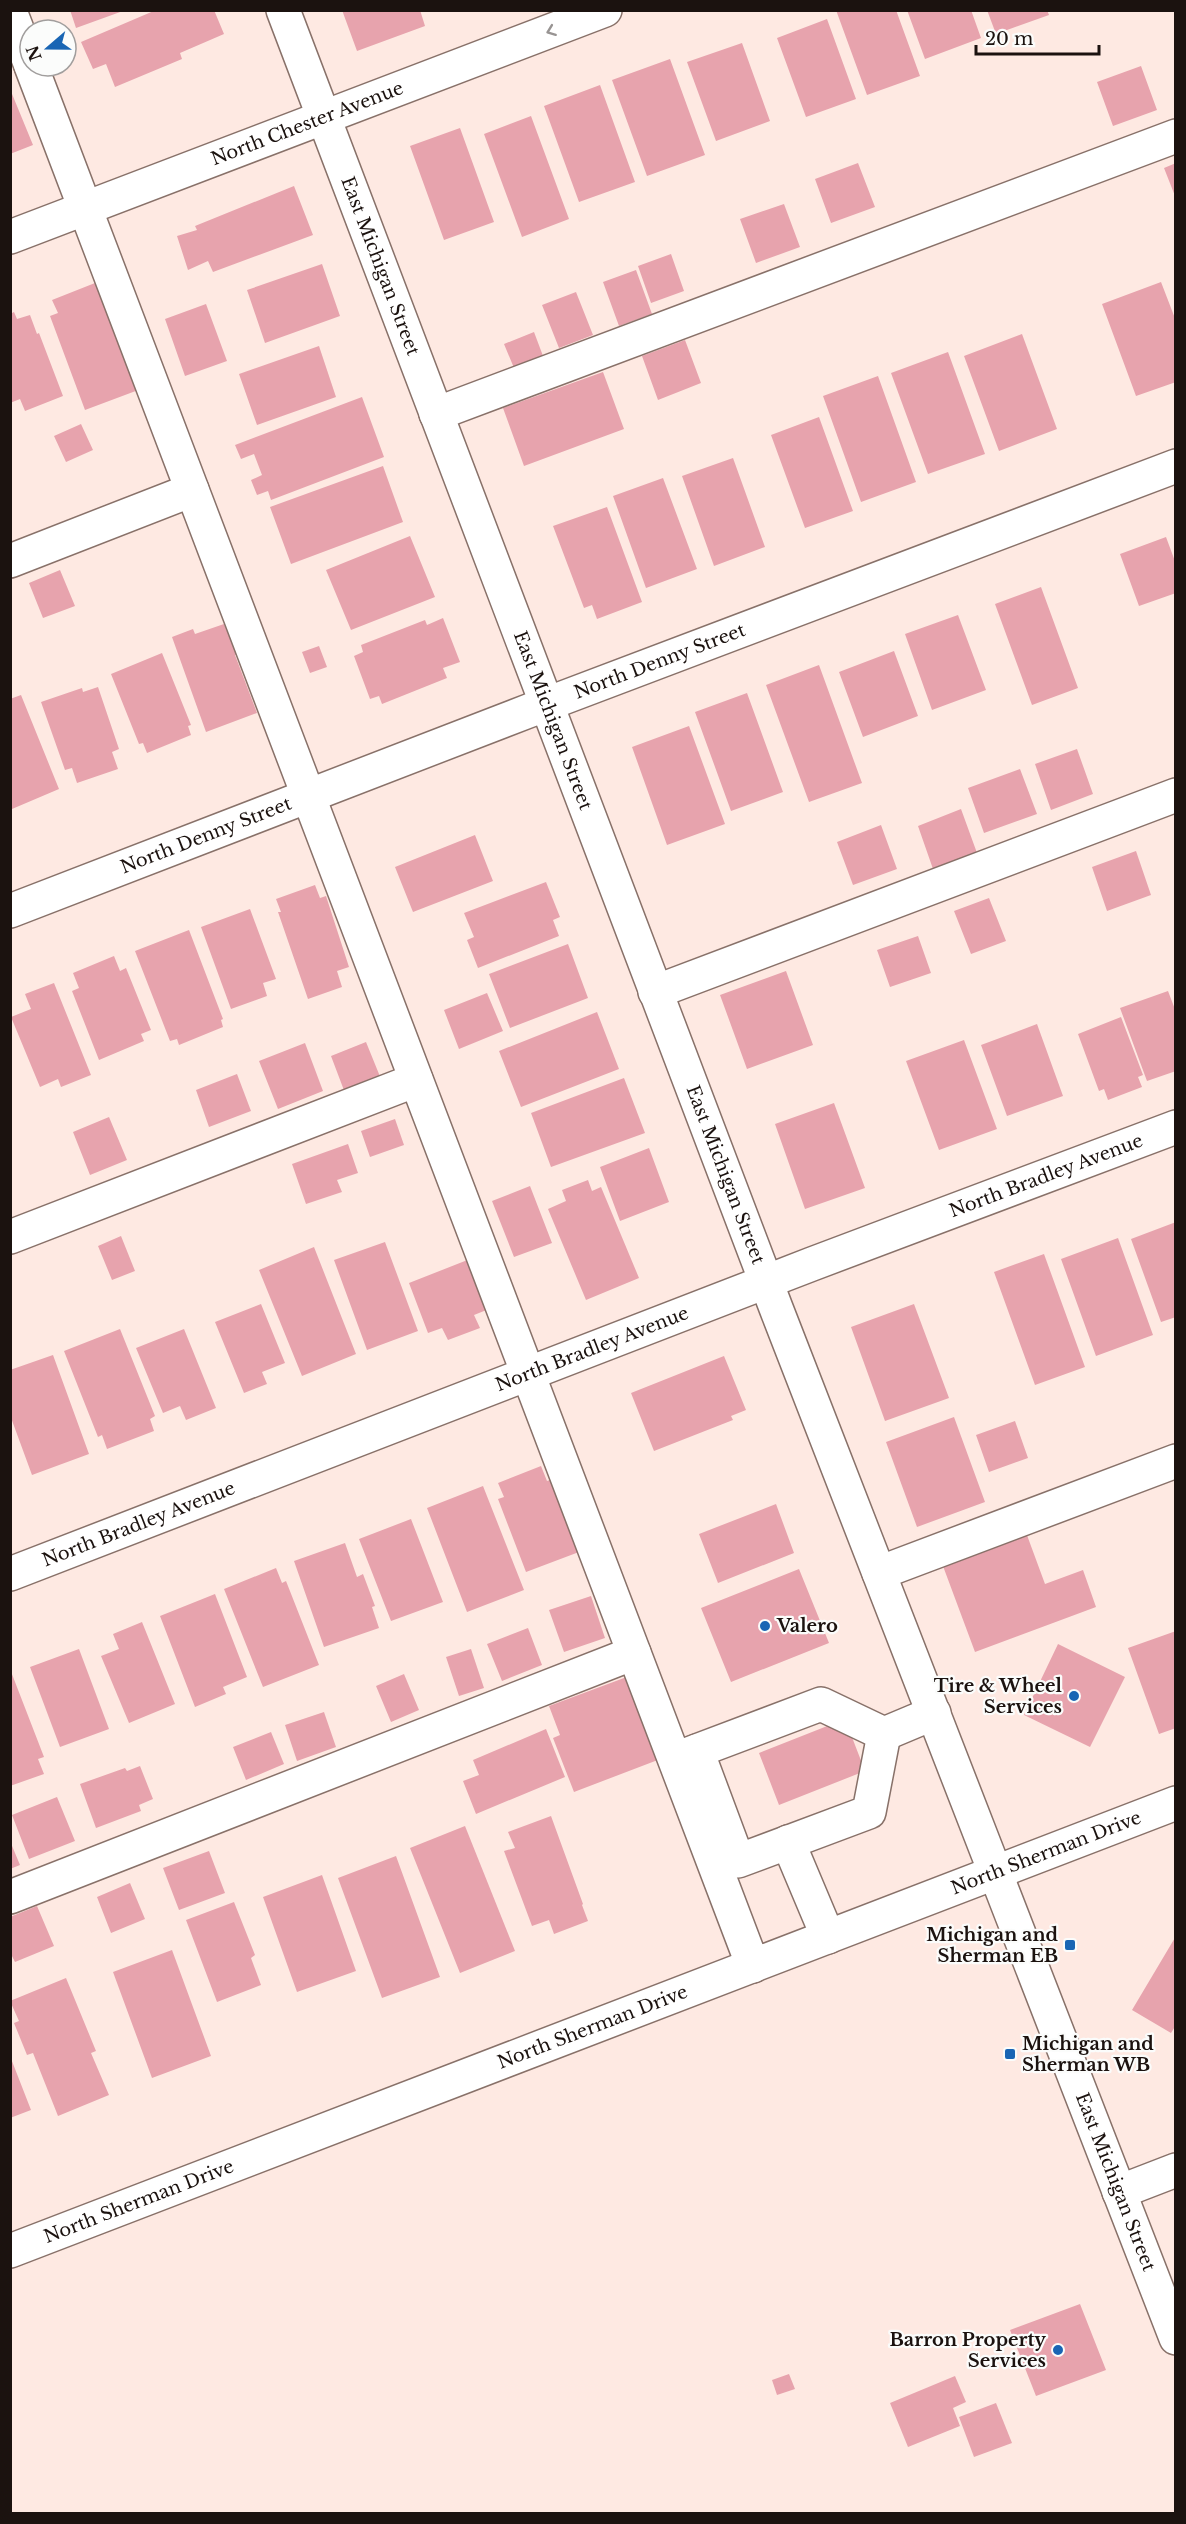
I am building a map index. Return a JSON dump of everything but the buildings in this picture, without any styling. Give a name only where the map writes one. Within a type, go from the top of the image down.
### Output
[{"type":"main road","name":"East Michigan Street","points":[[283,10],[655,992],[1176,2338]]},
{"type":"main road","name":"North Chester Avenue","points":[[10,237],[605,10]]},
{"type":"main road","points":[[10,11],[18,31]]},
{"type":"main road","points":[[36,78],[634,1653],[686,1756],[727,1865],[753,1966]]},
{"type":"main road","points":[[436,414],[1176,136]]},
{"type":"main road","name":"North Denny Street","points":[[10,911],[1176,466]]},
{"type":"main road","points":[[10,561],[192,490]]},
{"type":"main road","points":[[655,992],[1176,795]]},
{"type":"main road","points":[[10,1237],[416,1080]]},
{"type":"main road","name":"North Bradley Avenue","points":[[10,1574],[766,1281],[1176,1127]]},
{"type":"main road","points":[[879,1573],[1176,1461]]},
{"type":"main road","points":[[10,1897],[634,1653]]},
{"type":"main road","points":[[686,1756],[821,1704],[884,1734],[934,1713]]},
{"type":"main road","points":[[727,1865],[869,1812],[884,1734]]},
{"type":"main road","name":"North Sherman Drive","points":[[10,2251],[1176,1803]]},
{"type":"main road","points":[[788,1842],[828,1937]]},
{"type":"main road","points":[[1119,2192],[1176,2170]]},
{"type":"place","name":"Valero","points":[[765,1626]]},
{"type":"place","name":"Tire & Wheel Services","points":[[1074,1696]]},
{"type":"place","name":"Michigan and Sherman EB","points":[[1070,1945]]},
{"type":"place","name":"Michigan and Sherman WB","points":[[1010,2054]]},
{"type":"place","name":"Barron Property Services","points":[[1058,2350]]}]
